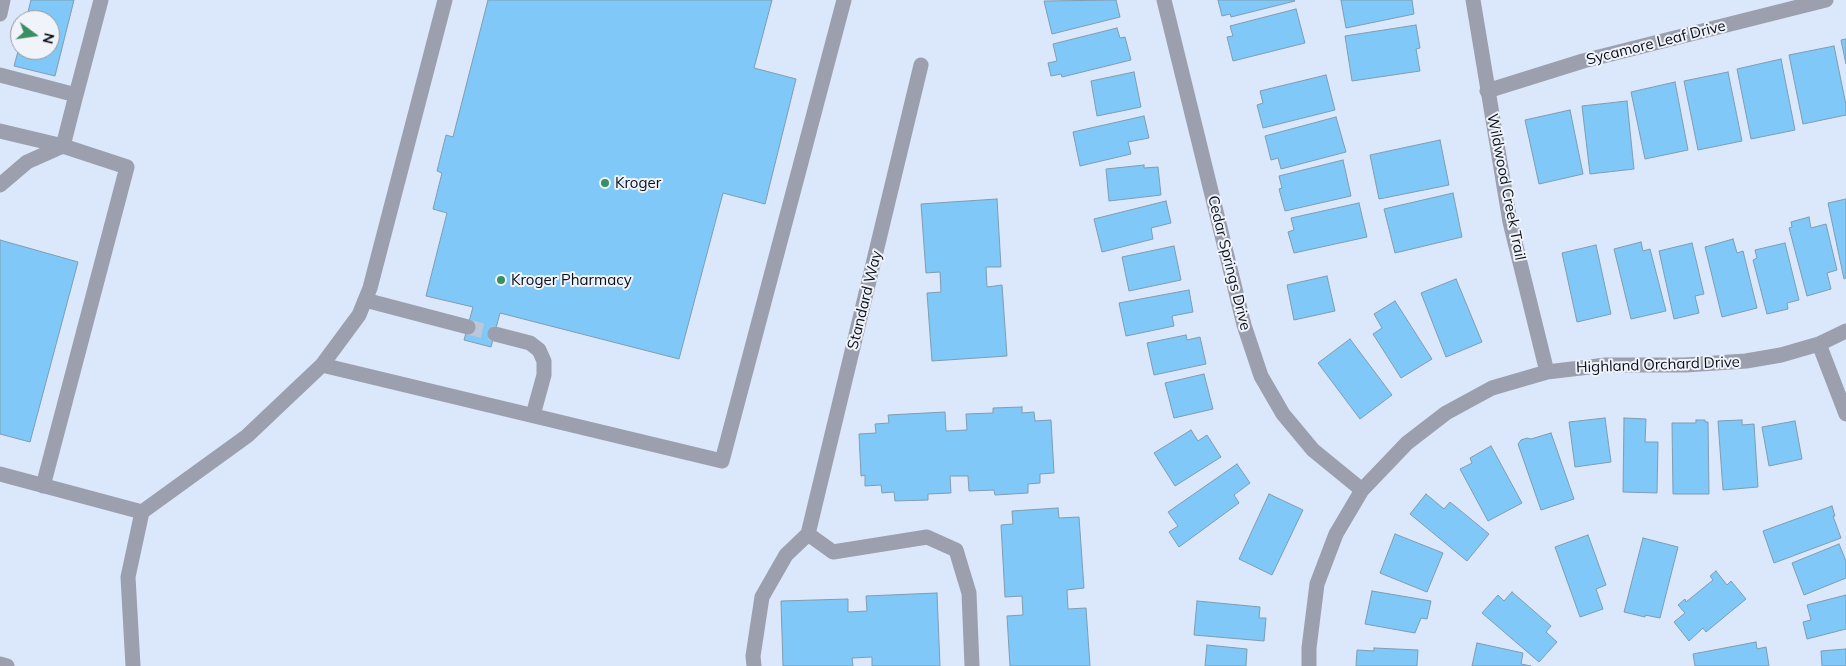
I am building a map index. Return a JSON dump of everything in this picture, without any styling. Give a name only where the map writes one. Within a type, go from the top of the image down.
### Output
[{"type":"street","points":[[0,14],[3,0]]},
{"type":"street","points":[[63,146],[101,0]]},
{"type":"street","points":[[133,666],[128,577],[142,512],[247,436],[322,364],[359,315],[370,288],[445,0]]},
{"type":"street","points":[[322,364],[722,461],[844,0]]},
{"type":"street","name":"Cedar Springs Drive","points":[[1164,0],[1244,325],[1261,376],[1283,414],[1313,450],[1362,490]]},
{"type":"street","name":"Wildwood Creek Trail","points":[[1473,0],[1510,222],[1548,372]]},
{"type":"street","name":"Sycamore Leaf Drive","points":[[1487,91],[1582,61],[1826,0]]},
{"type":"street","name":"Standard Way","points":[[808,534],[921,65]]},
{"type":"street","points":[[0,75],[76,95]]},
{"type":"street","points":[[0,131],[63,146],[127,168],[43,486]]},
{"type":"street","points":[[0,185],[27,162],[63,146]]},
{"type":"street","points":[[365,300],[468,327]]},
{"type":"street","name":"Highland Orchard Drive","points":[[1309,666],[1309,648],[1317,584],[1336,534],[1362,490],[1407,442],[1446,413],[1492,388],[1548,372],[1606,365],[1685,365],[1746,361],[1781,355],[1819,344],[1846,331]]},
{"type":"street","points":[[495,334],[530,343],[540,350],[544,361],[544,375],[533,416]]},
{"type":"street","points":[[1819,344],[1846,414]]},
{"type":"street","points":[[0,474],[142,512]]},
{"type":"street","points":[[754,666],[753,656],[762,597],[786,555],[808,534],[833,552],[927,537],[956,550],[969,593],[972,666]]},
{"type":"street","points":[[0,664],[7,666]]},
{"type":"building","points":[[31,0],[74,0],[60,56],[60,10],[28,10]]},
{"type":"building","name":"Kroger","points":[[488,0],[772,0],[754,68],[796,79],[765,204],[723,193],[679,359],[500,313],[491,347],[464,340],[473,307],[426,296],[447,213],[433,209],[442,173],[437,171],[446,135],[453,137]]},
{"type":"building","points":[[1116,0],[1120,17],[1052,34],[1044,1]]},
{"type":"building","points":[[1218,0],[1295,1],[1231,17],[1230,14],[1222,16]]},
{"type":"building","points":[[1341,0],[1412,0],[1414,14],[1346,28]]},
{"type":"building","points":[[1296,9],[1305,43],[1233,61],[1227,37],[1233,36],[1230,26]]},
{"type":"building","points":[[1416,25],[1420,48],[1416,49],[1420,71],[1352,81],[1345,36]]},
{"type":"building","points":[[1117,28],[1120,38],[1125,37],[1131,60],[1062,77],[1061,74],[1051,76],[1048,63],[1057,61],[1053,44]]},
{"type":"building","points":[[1846,39],[1846,64],[1841,40]]},
{"type":"building","points":[[1834,46],[1846,105],[1846,115],[1803,124],[1789,55]]},
{"type":"building","points":[[1781,59],[1795,130],[1751,139],[1737,69]]},
{"type":"building","points":[[16,60],[59,60],[55,76],[14,66]]},
{"type":"building","points":[[1134,72],[1141,107],[1097,116],[1091,81]]},
{"type":"building","points":[[1728,72],[1742,141],[1698,150],[1684,81]]},
{"type":"building","points":[[1326,75],[1335,110],[1263,128],[1257,105],[1263,103],[1260,91]]},
{"type":"building","points":[[1675,82],[1688,150],[1645,159],[1631,92]]},
{"type":"building","points":[[1627,101],[1634,169],[1590,174],[1582,106]]},
{"type":"building","points":[[1570,110],[1583,174],[1539,184],[1525,120]]},
{"type":"building","points":[[1144,116],[1149,138],[1128,142],[1131,154],[1080,166],[1073,132]]},
{"type":"building","points":[[1336,117],[1346,152],[1281,169],[1278,158],[1271,160],[1265,136]]},
{"type":"building","points":[[1440,140],[1449,185],[1379,199],[1370,155]]},
{"type":"building","points":[[1343,160],[1351,196],[1285,211],[1279,189],[1282,188],[1279,176]]},
{"type":"building","points":[[1144,165],[1144,168],[1158,167],[1161,195],[1109,201],[1106,169]]},
{"type":"building","points":[[1453,193],[1462,237],[1395,253],[1384,209]]},
{"type":"building","points":[[997,199],[1001,267],[986,267],[987,287],[1002,285],[1007,356],[932,361],[927,293],[941,292],[940,272],[926,273],[921,204]]},
{"type":"building","points":[[1846,199],[1846,278],[1844,279],[1828,203]]},
{"type":"building","points":[[1166,201],[1171,223],[1151,228],[1153,239],[1102,252],[1094,219]]},
{"type":"building","points":[[1359,203],[1367,237],[1294,253],[1288,232],[1294,230],[1291,218]]},
{"type":"building","points":[[1809,217],[1811,228],[1826,224],[1837,270],[1827,273],[1831,289],[1807,296],[1789,228],[1792,227],[1791,222]]},
{"type":"building","points":[[1733,239],[1737,253],[1743,251],[1757,308],[1722,317],[1705,247]]},
{"type":"building","points":[[0,240],[78,262],[30,442],[0,434]]},
{"type":"building","points":[[1641,242],[1643,251],[1650,249],[1666,311],[1631,319],[1614,249]]},
{"type":"building","points":[[1692,243],[1704,294],[1695,296],[1699,313],[1674,319],[1659,251]]},
{"type":"building","points":[[1785,243],[1799,300],[1787,303],[1788,309],[1767,314],[1753,260],[1757,258],[1755,250]]},
{"type":"building","points":[[1596,245],[1611,314],[1577,322],[1562,253]]},
{"type":"building","points":[[1174,246],[1181,280],[1129,291],[1122,257]]},
{"type":"building","points":[[1327,276],[1335,311],[1294,320],[1287,285]]},
{"type":"building","points":[[1456,279],[1482,342],[1446,357],[1421,293]]},
{"type":"building","points":[[1189,290],[1193,312],[1172,316],[1174,326],[1126,336],[1119,303]]},
{"type":"building","points":[[1395,301],[1432,359],[1401,378],[1373,334],[1382,328],[1374,314]]},
{"type":"building","points":[[1186,335],[1187,340],[1200,337],[1206,364],[1154,375],[1147,343]]},
{"type":"building","points":[[1350,339],[1392,395],[1360,419],[1318,363]]},
{"type":"building","points":[[1204,374],[1213,409],[1174,418],[1165,383]]},
{"type":"building","points":[[1022,407],[1022,413],[1034,412],[1035,421],[1051,420],[1054,473],[1040,474],[1040,483],[1028,484],[1028,493],[995,495],[994,490],[969,491],[968,476],[950,476],[951,493],[928,494],[928,500],[895,501],[894,492],[882,493],[881,485],[865,486],[865,475],[861,476],[859,434],[876,433],[875,424],[889,423],[888,415],[945,412],[946,431],[967,430],[966,414],[993,413],[993,408]]},
{"type":"building","points":[[1605,418],[1611,462],[1575,467],[1569,422]]},
{"type":"building","points":[[1624,418],[1646,419],[1645,442],[1658,442],[1657,493],[1623,492]]},
{"type":"building","points":[[1696,420],[1708,422],[1709,494],[1673,494],[1672,423],[1696,423]]},
{"type":"building","points":[[1742,420],[1742,425],[1754,424],[1758,487],[1723,490],[1718,421]]},
{"type":"building","points":[[1795,421],[1802,459],[1769,466],[1762,427]]},
{"type":"building","points":[[1191,430],[1198,441],[1207,435],[1221,457],[1175,486],[1154,453]]},
{"type":"building","points":[[1551,433],[1574,499],[1541,510],[1518,444],[1521,440],[1527,438],[1531,439]]},
{"type":"building","points":[[1491,446],[1522,503],[1488,521],[1460,469],[1472,463],[1470,458]]},
{"type":"building","points":[[1237,464],[1250,483],[1234,495],[1239,503],[1179,547],[1169,532],[1178,526],[1168,512]]},
{"type":"building","points":[[1269,494],[1303,510],[1272,575],[1239,559]]},
{"type":"building","points":[[1426,494],[1444,509],[1450,502],[1489,534],[1467,561],[1410,514]]},
{"type":"building","points":[[1832,506],[1835,516],[1833,516],[1841,538],[1774,563],[1763,531]]},
{"type":"building","points":[[1058,508],[1059,518],[1079,517],[1084,588],[1067,590],[1068,609],[1086,608],[1090,666],[1010,666],[1007,616],[1023,615],[1022,596],[1005,597],[1001,525],[1013,524],[1012,511]]},
{"type":"building","points":[[1395,534],[1443,553],[1427,592],[1380,573]]},
{"type":"building","points":[[1588,535],[1606,585],[1596,589],[1603,609],[1580,617],[1555,547]]},
{"type":"building","points":[[1643,538],[1678,547],[1660,618],[1624,612]]},
{"type":"building","points":[[1839,544],[1846,561],[1846,578],[1804,595],[1792,563]]},
{"type":"building","points":[[1716,571],[1727,585],[1731,581],[1746,599],[1706,632],[1703,628],[1689,641],[1674,622],[1685,613],[1678,605],[1685,599],[1686,602],[1713,580],[1710,576]]},
{"type":"building","points":[[1372,591],[1431,601],[1427,619],[1421,618],[1415,633],[1365,624]]},
{"type":"building","points":[[1512,592],[1551,626],[1546,632],[1557,642],[1539,662],[1482,613],[1498,595],[1504,601]]},
{"type":"building","points":[[937,593],[940,666],[872,666],[872,657],[852,658],[853,666],[783,666],[781,601],[848,599],[848,612],[867,611],[866,596]]},
{"type":"building","points":[[1846,595],[1846,629],[1807,639],[1803,622],[1811,620],[1807,605]]},
{"type":"building","points":[[1197,601],[1260,607],[1259,618],[1266,618],[1264,641],[1194,635]]},
{"type":"building","points":[[1756,642],[1757,649],[1766,647],[1769,666],[1695,666],[1693,654]]},
{"type":"building","points":[[1477,643],[1523,653],[1521,664],[1531,666],[1472,666]]},
{"type":"building","points":[[1207,645],[1247,649],[1246,666],[1205,666]]},
{"type":"building","points":[[1374,648],[1418,650],[1417,666],[1356,666],[1357,650],[1374,651]]},
{"type":"building","points":[[1846,649],[1846,666],[1822,666],[1821,651]]},
{"type":"tunnel","points":[[468,327],[495,334]]},
{"type":"place","name":"Kroger","points":[[605,183]]},
{"type":"place","name":"Kroger Pharmacy","points":[[501,280]]}]
